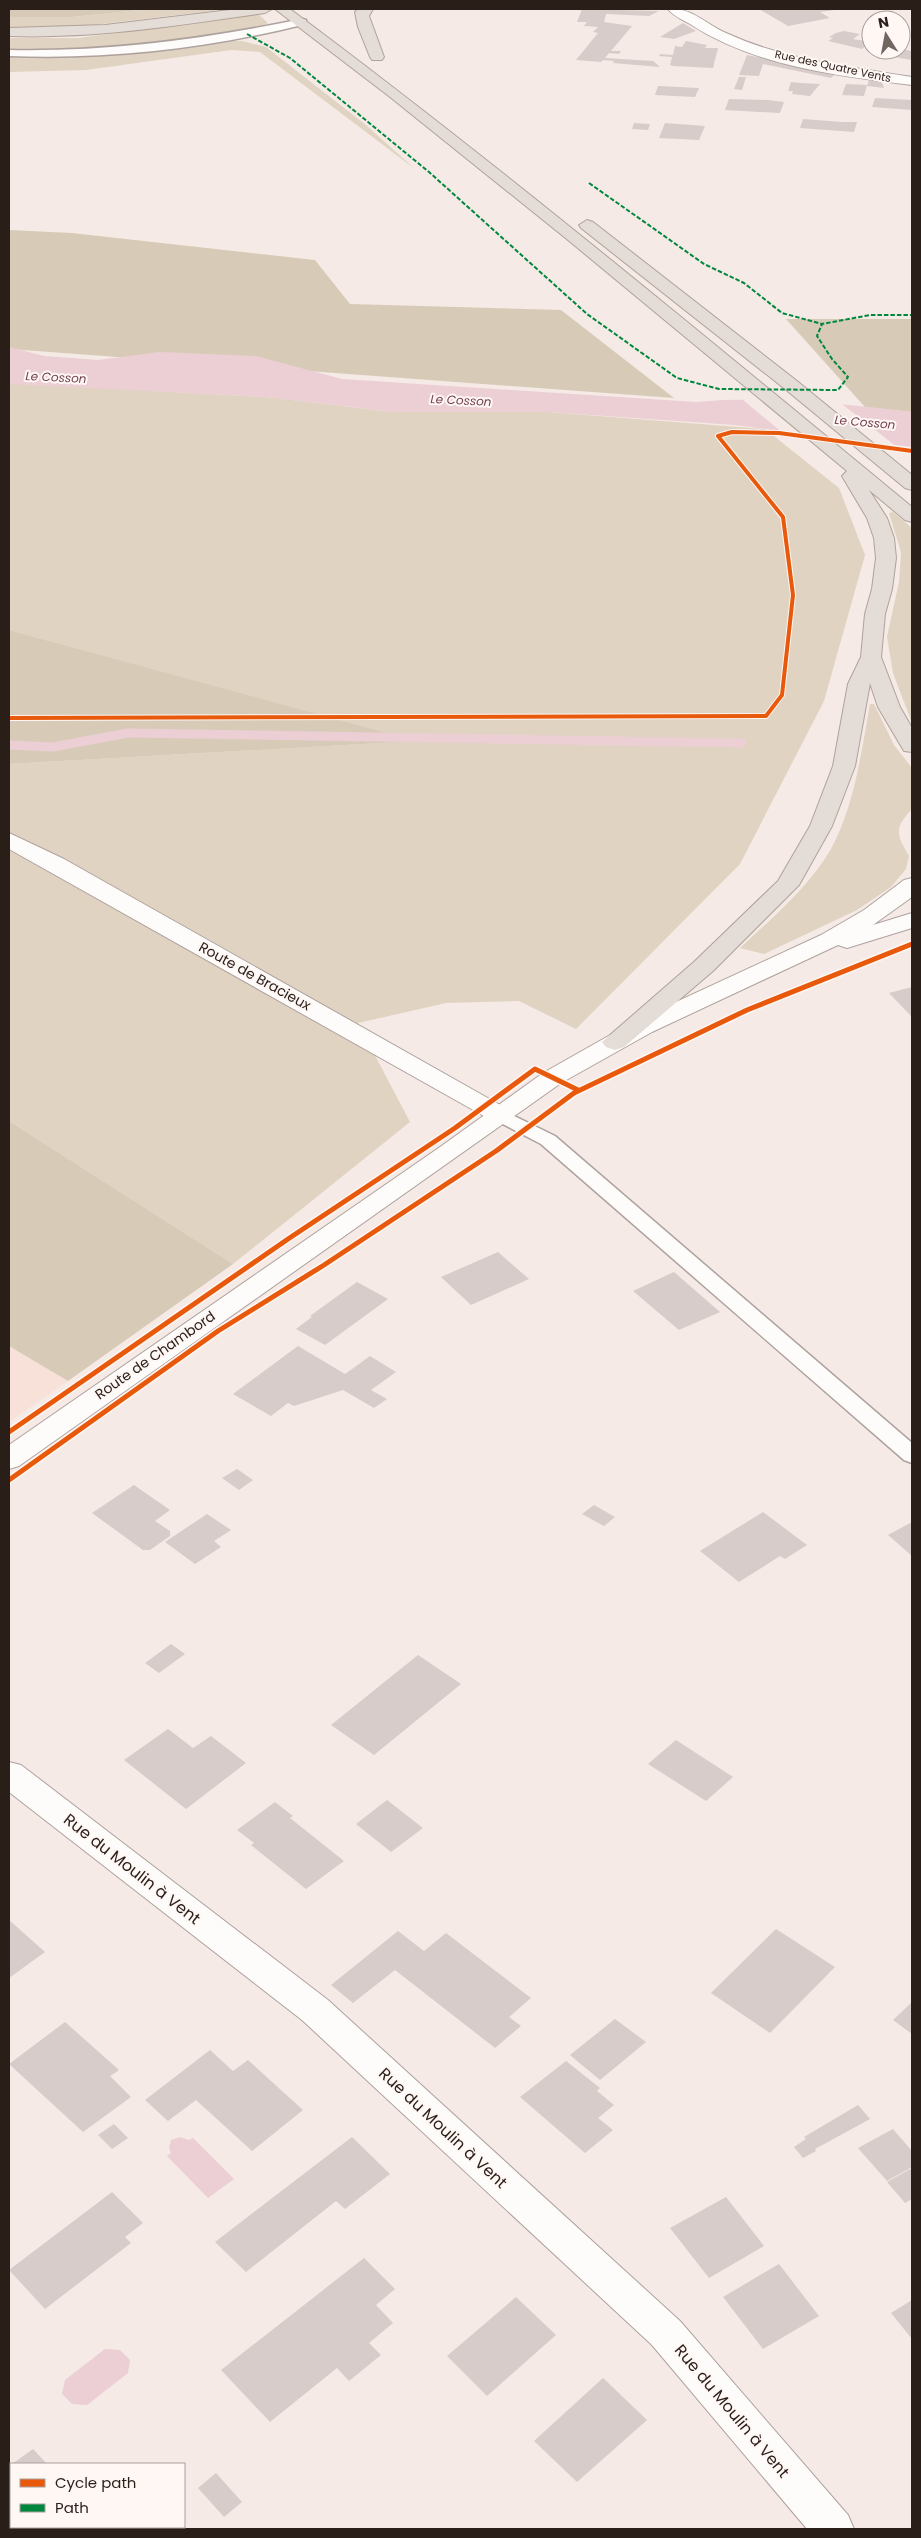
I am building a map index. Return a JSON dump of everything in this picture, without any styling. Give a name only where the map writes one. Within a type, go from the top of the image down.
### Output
[{"type":"highway","points":[[9,32],[55,33],[119,28],[265,9]]},
{"type":"highway","points":[[282,9],[302,22],[574,237],[746,381],[912,516]]},
{"type":"highway","points":[[356,41],[381,60],[361,18],[362,12],[366,9]]},
{"type":"highway","points":[[575,215],[792,385],[912,484]]},
{"type":"highway","points":[[615,1042],[704,966],[786,885],[821,826],[844,766],[859,684],[871,657],[875,614],[882,589],[886,558],[884,538],[877,518],[860,488],[828,447]]},
{"type":"highway","points":[[871,450],[912,471]]},
{"type":"highway","points":[[871,657],[889,707],[912,746]]},
{"type":"street","name":"Rue des Quatre Vents","points":[[675,9],[715,34],[754,48],[817,65],[912,82]]},
{"type":"street","name":"Rue des Quatre Vents","points":[[696,9],[754,48]]},
{"type":"street","name":"Route de Bracieux","points":[[9,840],[56,864],[500,1115]]},
{"type":"street","points":[[807,951],[896,900],[912,885]]},
{"type":"street","points":[[807,951],[881,932],[912,920]]},
{"type":"street","name":"Route de Chambord","points":[[9,1459],[302,1253],[479,1133],[500,1115],[553,1077],[615,1042],[807,951]]},
{"type":"street","name":"Rue du Moulin à Vent","points":[[9,1774],[330,2024],[666,2333],[833,2529]]},
{"type":"lane","points":[[9,53],[54,55],[132,50],[229,38],[302,22]]},
{"type":"lane","points":[[500,1115],[548,1140],[912,1455]]},
{"type":"shaded area","points":[[9,9],[149,9],[72,17],[9,17]]},
{"type":"shaded area","points":[[149,9],[228,9],[84,26],[9,27],[9,17],[72,17]]},
{"type":"shaded area","points":[[258,14],[268,23],[259,28],[197,38],[103,49],[9,52],[9,38],[78,38]]},
{"type":"shaded area","points":[[222,41],[242,41],[266,47],[366,125],[415,169],[260,52],[231,50],[86,70],[9,72],[9,56],[91,55]]},
{"type":"shaded area","points":[[9,230],[72,233],[315,260],[350,304],[561,310],[674,398],[9,349]]},
{"type":"shaded area","points":[[786,319],[912,319],[912,412],[865,407]]},
{"type":"shaded area","points":[[9,383],[267,397],[393,412],[548,412],[765,429],[839,488],[865,555],[824,701],[740,864],[576,1029],[519,1001],[446,1003],[358,1023],[410,1122],[233,1264],[9,1121],[9,764],[414,741],[9,630]]},
{"type":"shaded area","points":[[893,512],[912,528],[912,723],[893,673],[887,637],[899,582],[901,552],[889,513]]},
{"type":"shaded area","points":[[9,630],[416,741],[9,764]]},
{"type":"shaded area","points":[[870,704],[874,704],[894,745],[912,768],[912,809],[902,821],[899,831],[901,842],[909,856],[906,869],[891,887],[857,910],[764,954],[740,948],[801,889],[831,849],[852,796]]},
{"type":"shaded area","points":[[9,1121],[233,1264],[68,1381],[9,1346]]},
{"type":"shaded area","points":[[9,1346],[68,1381],[9,1422]]},
{"type":"water","name":"Le Cosson","points":[[9,347],[44,356],[98,360],[159,352],[256,356],[342,379],[696,402],[750,399],[831,403],[912,412],[912,447],[734,425],[548,412],[393,412],[267,397],[10,384]]},
{"type":"water","points":[[180,2137],[189,2140],[193,2138],[234,2179],[208,2198],[167,2156],[171,2153],[169,2148],[171,2140]]},
{"type":"water","points":[[105,2349],[120,2350],[130,2360],[128,2373],[87,2405],[72,2404],[62,2394],[65,2380]]},
{"type":"pier","points":[[737,395],[838,401],[897,447],[784,434]]},
{"type":"building","points":[[582,9],[659,11],[649,16],[606,14],[604,22],[632,26],[611,51],[621,51],[619,54],[609,53],[605,58],[653,61],[660,67],[613,63],[614,61],[603,60],[601,62],[576,60],[598,33],[593,32],[598,27],[584,26],[587,22],[577,22]]},
{"type":"building","points":[[759,9],[835,10],[820,12],[830,18],[788,26]]},
{"type":"building","points":[[683,23],[696,31],[674,39],[660,37]]},
{"type":"building","points":[[844,31],[860,34],[853,39],[861,40],[861,49],[828,41],[833,38],[829,37]]},
{"type":"building","points":[[686,41],[707,45],[705,48],[718,48],[713,68],[673,66],[670,65],[672,57],[659,56],[660,54],[673,55],[675,46],[682,47]]},
{"type":"building","points":[[747,55],[836,73],[831,78],[763,64],[759,76],[739,75]]},
{"type":"building","points":[[739,77],[746,77],[742,90],[734,89]]},
{"type":"building","points":[[869,80],[882,82],[884,88],[867,86]]},
{"type":"building","points":[[791,82],[820,84],[810,96],[792,94],[793,91],[788,91]]},
{"type":"building","points":[[846,84],[867,85],[864,96],[842,95]]},
{"type":"building","points":[[658,86],[699,88],[695,97],[655,95]]},
{"type":"building","points":[[875,98],[912,100],[912,110],[872,107]]},
{"type":"building","points":[[729,99],[784,102],[780,113],[725,110]]},
{"type":"building","points":[[803,119],[857,122],[854,132],[800,128]]},
{"type":"building","points":[[634,123],[650,124],[648,130],[632,129]]},
{"type":"building","points":[[665,123],[705,126],[699,140],[659,138]]},
{"type":"building","points":[[912,987],[912,1017],[889,993]]},
{"type":"building","points":[[498,1252],[529,1279],[471,1305],[441,1277]]},
{"type":"building","points":[[674,1272],[720,1312],[679,1330],[633,1291]]},
{"type":"building","points":[[357,1282],[388,1299],[325,1345],[296,1329],[312,1317],[310,1316]]},
{"type":"building","points":[[298,1346],[345,1374],[370,1356],[396,1372],[371,1390],[387,1399],[374,1408],[343,1390],[294,1406],[288,1403],[271,1416],[233,1394]]},
{"type":"building","points":[[237,1469],[253,1480],[239,1490],[222,1478]]},
{"type":"building","points":[[134,1485],[170,1510],[155,1521],[170,1531],[170,1536],[150,1550],[143,1550],[92,1513]]},
{"type":"building","points":[[594,1505],[615,1517],[604,1526],[582,1514]]},
{"type":"building","points":[[763,1512],[807,1545],[785,1559],[780,1556],[739,1582],[700,1551]]},
{"type":"building","points":[[207,1514],[231,1530],[214,1541],[221,1547],[195,1564],[165,1542]]},
{"type":"building","points":[[912,1522],[912,1556],[888,1535]]},
{"type":"building","points":[[171,1644],[185,1654],[159,1673],[145,1663]]},
{"type":"building","points":[[418,1655],[461,1684],[374,1755],[331,1725]]},
{"type":"building","points":[[168,1729],[193,1748],[211,1736],[246,1763],[186,1809],[124,1760]]},
{"type":"building","points":[[676,1740],[733,1777],[706,1801],[648,1764]]},
{"type":"building","points":[[387,1800],[423,1828],[391,1852],[356,1824]]},
{"type":"building","points":[[275,1802],[293,1816],[290,1818],[344,1861],[306,1889],[251,1845],[254,1843],[237,1830]]},
{"type":"building","points":[[9,1920],[45,1952],[9,1978]]},
{"type":"building","points":[[776,1929],[835,1967],[770,2033],[711,1993]]},
{"type":"building","points":[[398,1931],[424,1951],[446,1933],[531,1998],[509,2017],[521,2026],[495,2048],[395,1970],[353,2003],[331,1985]]},
{"type":"building","points":[[912,2002],[912,2034],[893,2020]]},
{"type":"building","points":[[615,2019],[646,2042],[600,2080],[570,2055]]},
{"type":"building","points":[[65,2022],[119,2070],[110,2076],[131,2097],[83,2132],[9,2064]]},
{"type":"building","points":[[210,2050],[233,2071],[248,2060],[303,2110],[252,2151],[196,2100],[168,2121],[145,2100]]},
{"type":"building","points":[[566,2061],[600,2088],[597,2091],[614,2105],[598,2118],[613,2130],[585,2153],[520,2097]]},
{"type":"building","points":[[858,2105],[870,2119],[815,2149],[816,2151],[803,2158],[794,2147],[806,2139],[804,2137]]},
{"type":"building","points":[[114,2124],[128,2138],[112,2149],[98,2135]]},
{"type":"building","points":[[893,2129],[912,2151],[912,2167],[887,2181],[858,2148]]},
{"type":"building","points":[[352,2137],[390,2174],[345,2209],[336,2201],[246,2272],[215,2242]]},
{"type":"building","points":[[910,2169],[912,2172],[912,2199],[905,2203],[887,2182]]},
{"type":"building","points":[[112,2192],[143,2223],[125,2237],[131,2243],[45,2309],[9,2270]]},
{"type":"building","points":[[726,2197],[764,2246],[709,2278],[670,2228]]},
{"type":"building","points":[[364,2258],[395,2289],[376,2305],[393,2323],[369,2343],[381,2355],[349,2381],[337,2368],[270,2422],[221,2370]]},
{"type":"building","points":[[779,2264],[819,2316],[763,2349],[723,2297]]},
{"type":"building","points":[[516,2297],[556,2335],[487,2396],[447,2356]]},
{"type":"building","points":[[912,2300],[912,2339],[891,2313]]},
{"type":"building","points":[[603,2378],[647,2420],[577,2482],[534,2441]]},
{"type":"building","points":[[33,2449],[46,2463],[13,2463]]},
{"type":"building","points":[[10,2466],[10,2496],[9,2495]]},
{"type":"building","points":[[216,2473],[242,2502],[224,2517],[198,2488]]},
{"type":"building","points":[[10,2507],[10,2528],[9,2526]]},
{"type":"building","points":[[10,2528],[139,2529],[11,2529]]},
{"type":"waterway","points":[[9,745],[53,747],[128,733],[742,743]]},
{"type":"marked path","points":[[247,34],[290,58],[429,172],[587,314],[677,378],[719,389],[838,390],[848,377],[832,359],[817,336],[822,324],[870,315],[912,315]]},
{"type":"marked path","points":[[589,183],[704,264],[744,283],[782,313],[822,324]]},
{"type":"cycle path","points":[[9,718],[766,716],[782,695],[793,595],[783,517],[718,436],[732,432],[779,433],[912,451]]},
{"type":"cycle path","points":[[9,1480],[218,1331],[324,1265],[496,1151],[574,1093],[747,1010],[912,944]]},
{"type":"cycle path","points":[[9,1432],[288,1239],[455,1128],[535,1069],[578,1090]]}]
